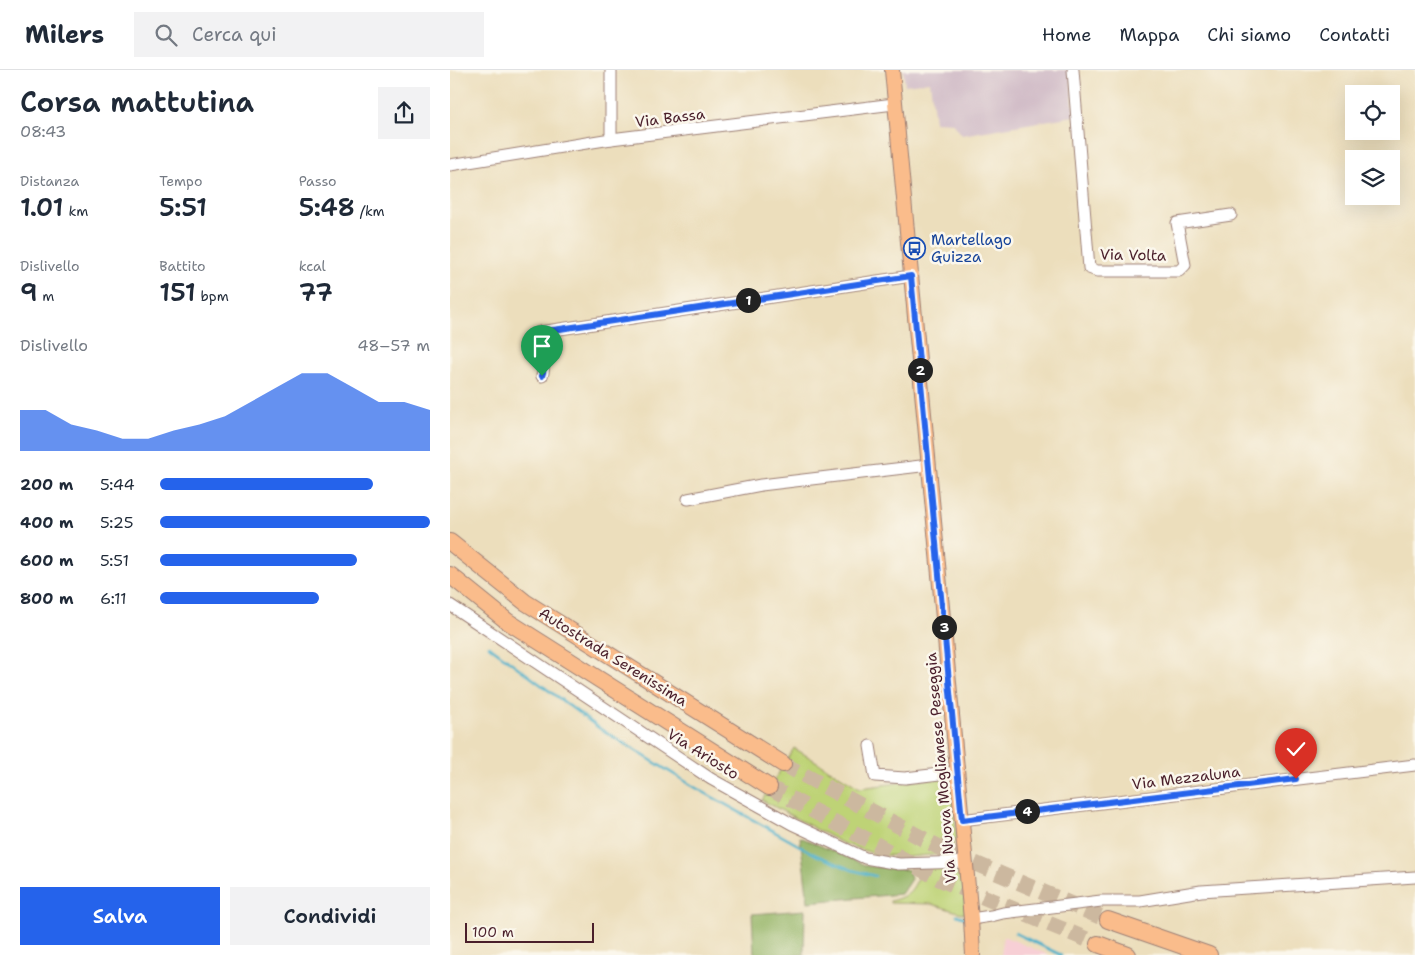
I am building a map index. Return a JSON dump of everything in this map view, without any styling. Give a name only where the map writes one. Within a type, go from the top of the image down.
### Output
[{"type":"highway","name":"Autostrada Serenissima","points":[[450,542],[525,602],[783,764]]},
{"type":"highway","name":"Autostrada Serenissima","points":[[450,575],[507,621],[769,787]]},
{"type":"highway","points":[[1108,920],[1209,955]]},
{"type":"highway","points":[[1098,944],[1128,955]]},
{"type":"main road","name":"Via Nuova Moglianese Peseggia","points":[[892,70],[973,955]]},
{"type":"street","points":[[611,70],[611,139]]},
{"type":"street","name":"Via Volta","points":[[1074,70],[1089,268],[1098,271],[1179,270],[1185,264],[1177,222],[1231,215]]},
{"type":"street","name":"Via Bassa","points":[[450,165],[611,139],[894,104]]},
{"type":"street","points":[[542,376],[544,372],[543,366],[535,342],[536,334],[540,332],[911,276]]},
{"type":"street","points":[[688,499],[761,486],[929,465]]},
{"type":"street","name":"Via Ariosto","points":[[450,605],[711,779],[792,824],[865,858],[899,864],[965,862]]},
{"type":"street","points":[[870,746],[875,776],[904,778],[957,772]]},
{"type":"street","name":"Via Mezzaluna","points":[[962,820],[1415,765]]},
{"type":"street","points":[[971,919],[1002,913],[1101,901],[1140,901],[1201,891],[1415,877]]},
{"type":"shaded area","points":[[903,70],[1070,70],[1074,116],[962,135],[953,123],[935,122],[930,82],[905,85]]},
{"type":"shaded area","points":[[1003,936],[1049,955],[1001,955]]},
{"type":"green space","points":[[794,748],[860,788],[951,776],[957,837],[952,847],[941,854],[908,857],[875,854],[842,843],[762,800]]},
{"type":"green space","points":[[800,837],[867,866],[909,870],[911,879],[901,894],[808,902]]},
{"type":"green space","points":[[941,867],[956,873],[960,878],[964,890],[965,914],[931,904],[890,903],[890,901],[904,896],[912,889],[924,868]]},
{"type":"green space","points":[[805,910],[804,955],[754,955],[752,914]]},
{"type":"waterway","points":[[489,646],[599,728],[696,788],[816,855],[852,870],[875,876]]},
{"type":"waterway","points":[[957,915],[965,918]]},
{"type":"waterway","points":[[1015,933],[1061,955]]},
{"type":"tunnel","points":[[783,764],[946,851],[1108,920]]},
{"type":"tunnel","points":[[769,787],[940,879],[1098,944]]},
{"type":"place","name":"Martellago Guizza","points":[[915,249]]},
{"type":"route","points":[[542,376],[544,372],[543,366],[535,342],[536,334],[540,332],[911,276],[962,820],[1296,779]]}]
